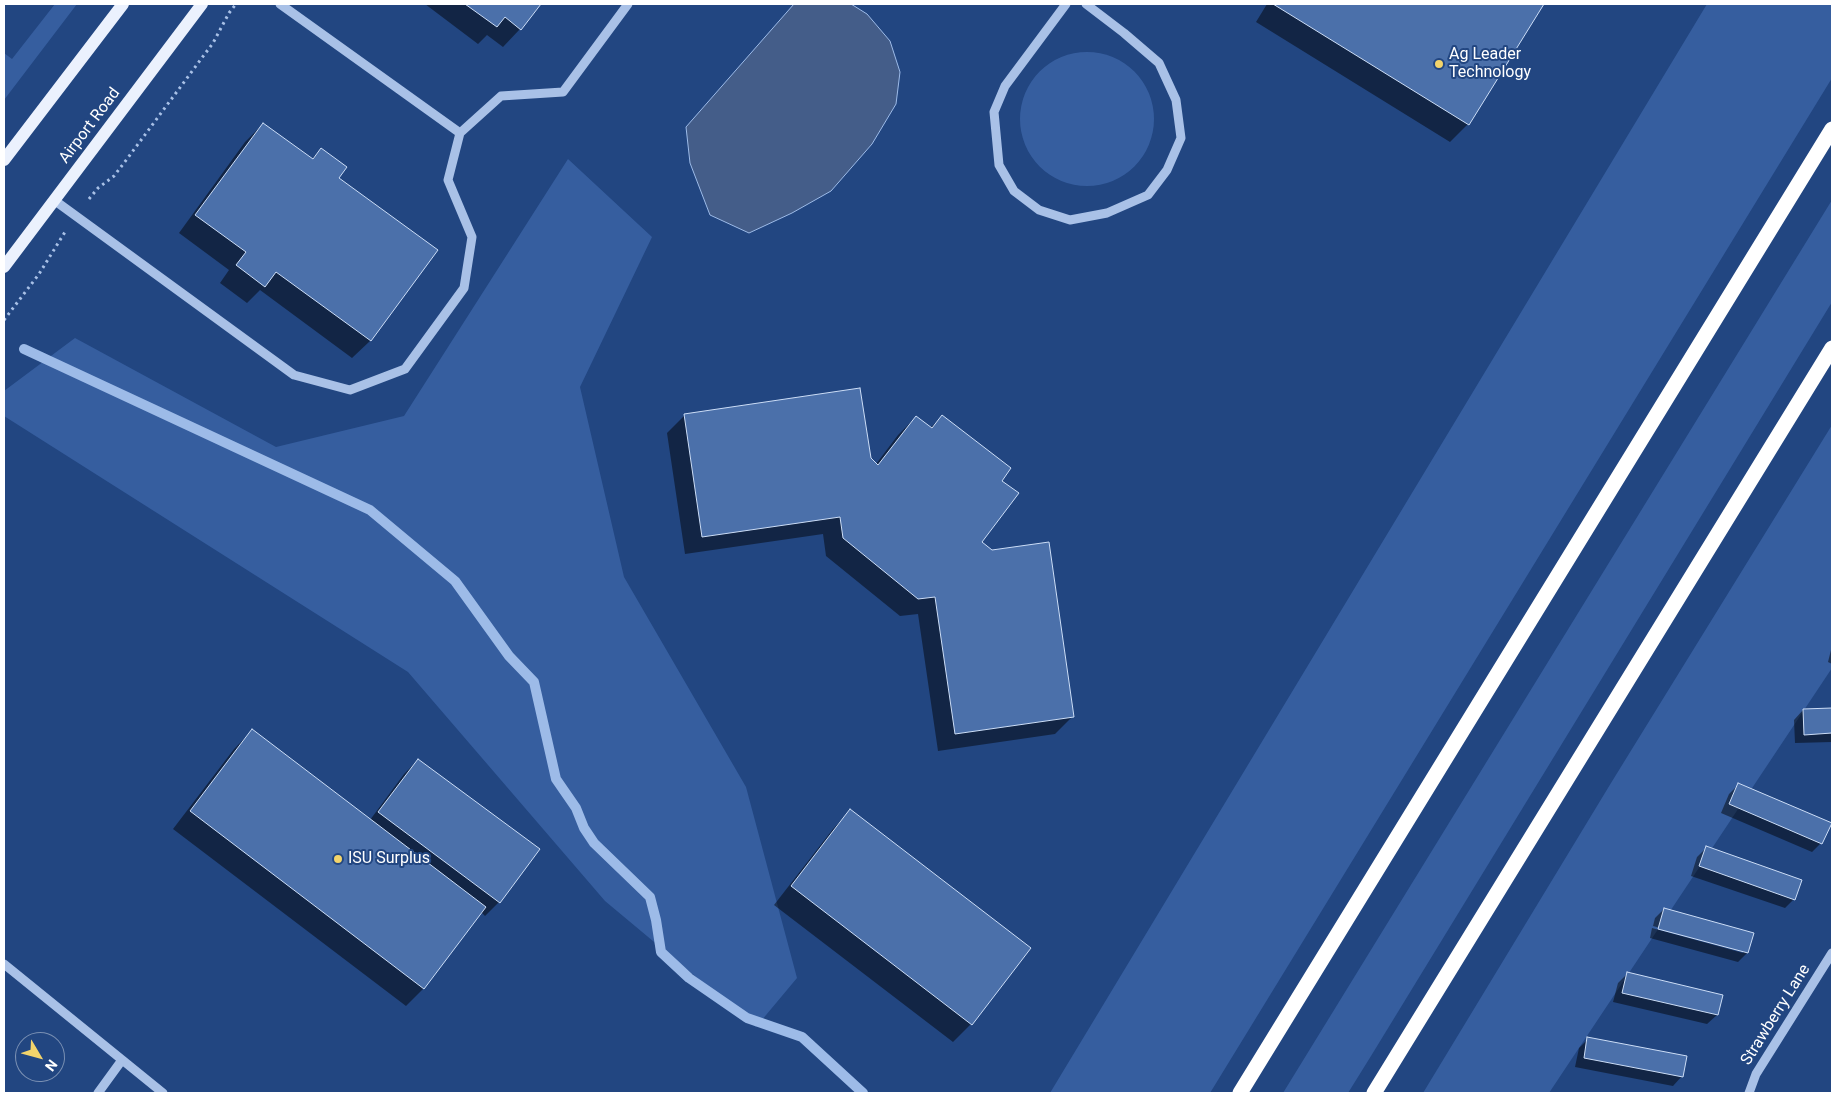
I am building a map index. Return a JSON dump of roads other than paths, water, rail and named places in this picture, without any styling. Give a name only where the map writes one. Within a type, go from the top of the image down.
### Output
[{"type":"highway","points":[[1240,1093],[1832,129]]},
{"type":"highway","points":[[1374,1093],[1832,348]]},
{"type":"main road","points":[[4,160],[123,4]]},
{"type":"main road","name":"Airport Road","points":[[4,267],[202,4]]},
{"type":"street","points":[[280,4],[460,133]]},
{"type":"street","points":[[54,200],[294,375],[350,390],[405,369],[464,288],[472,238],[448,180],[460,133],[501,96],[563,92],[628,4]]},
{"type":"street","points":[[1066,4],[1005,86],[994,112],[999,165],[1014,191],[1039,210],[1070,220],[1108,213],[1148,195],[1167,170],[1181,138],[1176,100],[1159,63],[1086,4]]},
{"type":"street","name":"Strawberry Lane","points":[[1749,1093],[1756,1074],[1832,954]]},
{"type":"street","points":[[4,964],[163,1093]]},
{"type":"street","points":[[98,1093],[122,1060]]},
{"type":"waterway","points":[[24,349],[370,510],[455,581],[509,656],[534,682],[556,779],[576,808],[584,828],[594,843],[650,897],[661,952],[689,978],[747,1018],[802,1037],[863,1093]]},
{"type":"place","name":"Ag Leader Technology","points":[[1439,64]]},
{"type":"place","name":"ISU Surplus","points":[[338,859]]}]
